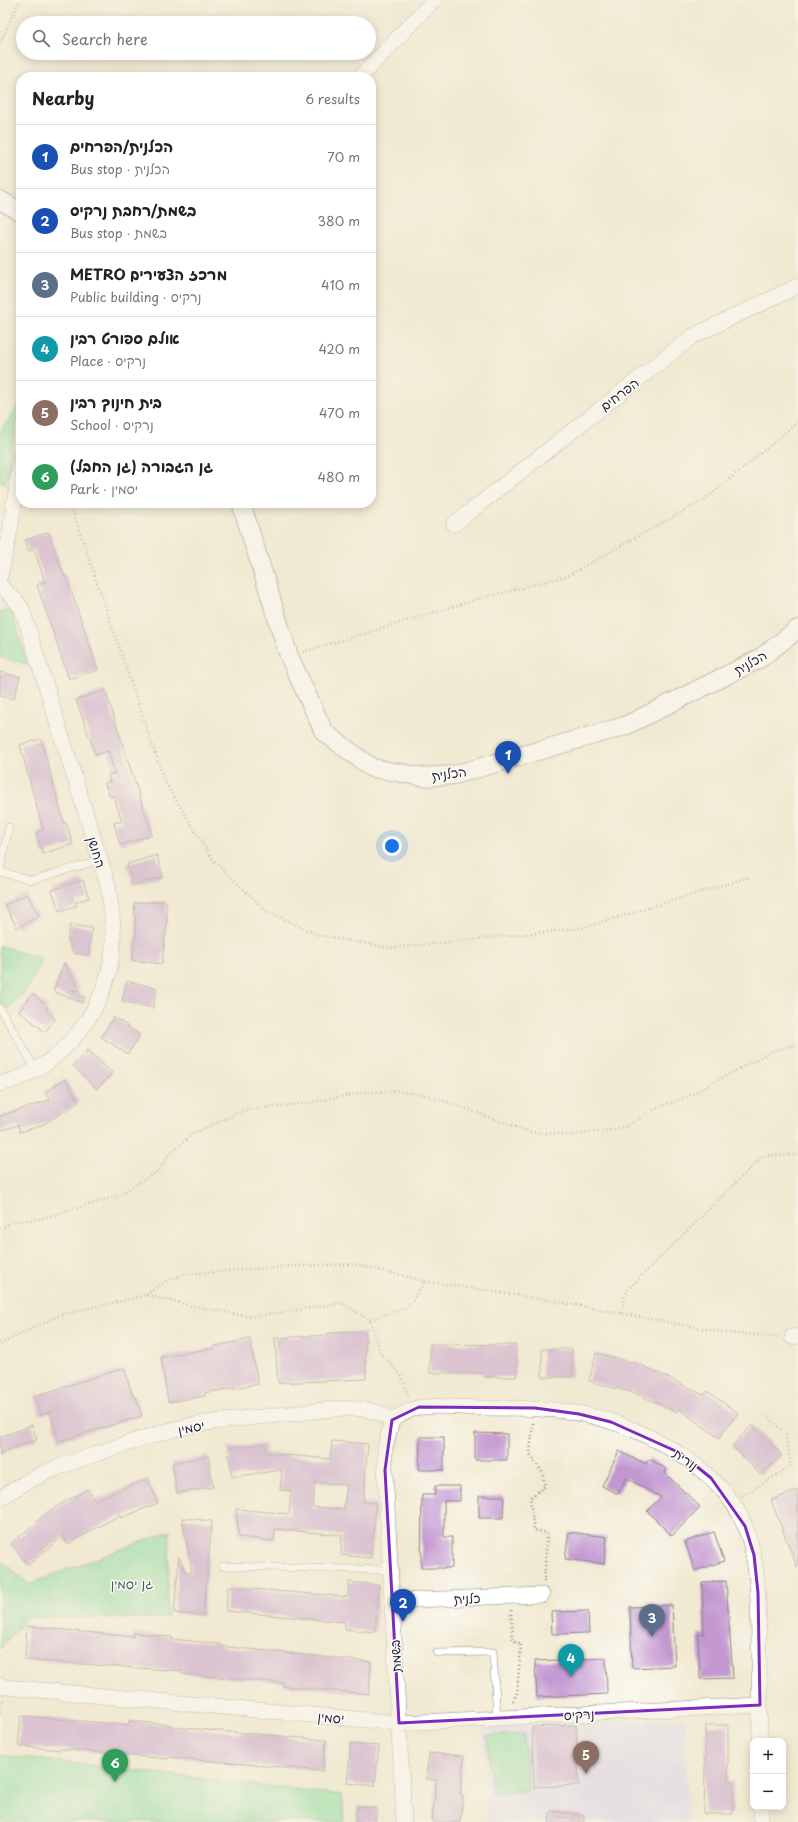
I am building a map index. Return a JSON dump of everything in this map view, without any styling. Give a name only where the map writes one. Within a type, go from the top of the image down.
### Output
[{"type":"street","points":[[365,72],[434,0]]},
{"type":"street","points":[[0,200],[16,209]]},
{"type":"street","name":"הפרחים","points":[[454,524],[693,336],[798,286]]},
{"type":"street","points":[[0,576],[11,526],[16,492]]},
{"type":"street","name":"הכלנית","points":[[243,508],[289,656],[324,732],[372,768],[424,777],[454,775],[625,726],[759,659],[798,629]]},
{"type":"street","name":"החושן","points":[[0,585],[22,609],[108,885],[113,922],[113,946],[109,969],[103,991],[94,1010],[66,1046],[53,1059],[36,1070],[0,1084]]},
{"type":"street","name":"נורית","points":[[392,1420],[419,1408],[535,1408],[579,1414],[647,1436],[680,1453],[710,1478],[732,1502],[745,1526],[754,1555],[758,1593],[760,1738]]},
{"type":"street","name":"יסמין","points":[[0,1499],[37,1476],[75,1460],[139,1439],[195,1425],[342,1409],[367,1409],[384,1414],[392,1420]]},
{"type":"street","name":"בשמת","points":[[392,1420],[385,1448],[385,1470],[404,1822]]},
{"type":"street","name":"כלנית","points":[[392,1600],[542,1594]]},
{"type":"street","name":"יסמין","points":[[0,1685],[6,1687],[399,1723]]},
{"type":"street","name":"נרקיס","points":[[399,1723],[760,1705]]},
{"type":"street","points":[[761,1810],[761,1822]]},
{"type":"lane","points":[[0,869],[10,827]]},
{"type":"lane","points":[[0,872],[32,880],[100,860]]},
{"type":"lane","points":[[0,1008],[36,1070]]},
{"type":"lane","points":[[223,1566],[390,1570]]},
{"type":"lane","points":[[437,1653],[493,1652],[501,1718]]},
{"type":"path","points":[[0,44],[20,0]]},
{"type":"path","points":[[289,656],[475,600],[567,576],[707,498],[798,422]]},
{"type":"path","points":[[72,508],[165,782],[213,860],[265,910],[318,935],[391,948],[582,928],[750,877]]},
{"type":"path","points":[[0,1228],[16,1222],[40,1219],[118,1196],[159,1170],[168,1156],[192,1134],[244,1110],[309,1104],[365,1092],[398,1091],[430,1096],[530,1132],[571,1135],[611,1130],[627,1126],[655,1108],[693,1094],[772,1051],[798,1044]]},
{"type":"path","points":[[621,1313],[627,1290],[763,1156],[798,1155]]},
{"type":"path","points":[[0,1344],[60,1315],[146,1295],[166,1281],[184,1274],[295,1266],[354,1264],[425,1281],[554,1300],[727,1333],[772,1336]]},
{"type":"path","points":[[370,1320],[409,1306],[425,1281]]},
{"type":"path","points":[[146,1295],[250,1317],[342,1303],[370,1320],[381,1354],[400,1374],[413,1410]]},
{"type":"path","points":[[535,1408],[530,1454],[542,1472],[545,1486],[530,1498],[534,1530],[548,1533],[542,1594]]},
{"type":"path","points":[[732,1502],[791,1466],[786,1435],[767,1415]]},
{"type":"path","points":[[501,1718],[517,1692],[521,1644],[513,1640],[510,1596]]},
{"type":"highlighted area","points":[[419,1407],[535,1408],[579,1414],[611,1422],[680,1453],[711,1478],[745,1526],[754,1555],[758,1593],[760,1705],[399,1723],[385,1470],[392,1420]]},
{"type":"shaded area","points":[[685,1718],[688,1822],[487,1822],[483,1727]]},
{"type":"green space","points":[[16,409],[16,426],[6,483],[0,481],[0,432]]},
{"type":"green space","points":[[0,611],[8,611],[13,615],[27,664],[0,657]]},
{"type":"green space","points":[[0,946],[42,959],[34,976],[21,997],[0,1013]]},
{"type":"green space","name":"גן יסמין","points":[[170,1531],[167,1618],[27,1617],[0,1649],[0,1560],[29,1584]]},
{"type":"green space","points":[[524,1734],[528,1791],[492,1793],[487,1736]]},
{"type":"green space","points":[[0,1755],[342,1795],[344,1822],[0,1822]]},
{"type":"building","points":[[49,532],[64,576],[66,576],[98,670],[69,679],[37,585],[45,582],[34,549],[29,551],[25,540]]},
{"type":"building","points":[[0,672],[20,677],[14,699],[0,696]]},
{"type":"building","points":[[105,690],[152,835],[120,845],[114,823],[122,821],[114,796],[110,797],[105,783],[110,782],[108,775],[115,773],[108,751],[96,755],[76,700]]},
{"type":"building","points":[[41,739],[64,823],[66,823],[73,844],[43,854],[36,833],[43,830],[20,745]]},
{"type":"building","points":[[157,855],[163,877],[133,885],[127,864]]},
{"type":"building","points":[[83,880],[89,898],[76,902],[76,906],[59,911],[52,890]]},
{"type":"building","points":[[27,894],[39,916],[17,928],[5,905]]},
{"type":"building","points":[[166,901],[167,922],[162,964],[132,960],[136,931],[134,903]]},
{"type":"building","points":[[70,925],[92,928],[88,955],[73,953],[68,938]]},
{"type":"building","points":[[64,963],[80,991],[71,989],[85,998],[82,1003],[53,991]]},
{"type":"building","points":[[127,981],[157,988],[153,1008],[122,1001]]},
{"type":"building","points":[[33,994],[48,1007],[45,1010],[55,1019],[45,1032],[19,1011]]},
{"type":"building","points":[[114,1017],[140,1035],[128,1054],[101,1037]]},
{"type":"building","points":[[88,1050],[112,1073],[97,1089],[73,1066]]},
{"type":"building","points":[[65,1079],[79,1102],[42,1125],[20,1132],[18,1125],[0,1131],[0,1116],[50,1100],[45,1092]]},
{"type":"building","points":[[365,1332],[366,1379],[278,1383],[275,1338],[328,1335],[328,1333]]},
{"type":"building","points":[[250,1339],[258,1384],[204,1393],[205,1396],[168,1402],[161,1357],[214,1348],[214,1346]]},
{"type":"building","points":[[430,1344],[516,1345],[516,1377],[484,1377],[484,1373],[430,1373]]},
{"type":"building","points":[[542,1349],[572,1349],[572,1377],[542,1377]]},
{"type":"building","points":[[596,1353],[639,1364],[704,1395],[707,1391],[738,1413],[719,1438],[678,1408],[677,1412],[637,1394],[589,1381]]},
{"type":"building","points":[[124,1368],[133,1397],[136,1397],[142,1416],[59,1441],[50,1412],[40,1415],[35,1396]]},
{"type":"building","points":[[32,1425],[37,1440],[11,1449],[0,1455],[0,1437]]},
{"type":"building","points":[[752,1425],[782,1455],[761,1475],[732,1446]]},
{"type":"building","points":[[475,1433],[507,1434],[507,1460],[475,1460]]},
{"type":"building","points":[[420,1437],[444,1437],[444,1470],[419,1470]]},
{"type":"building","points":[[332,1441],[368,1444],[363,1502],[376,1503],[371,1558],[341,1555],[342,1535],[275,1529],[274,1541],[239,1537],[236,1509],[289,1514],[291,1491],[280,1490],[282,1470],[232,1477],[228,1448],[265,1444],[266,1453],[330,1459]],"holes":[[[315,1482],[347,1485],[344,1509],[312,1507]]]},
{"type":"building","points":[[619,1451],[646,1464],[649,1459],[667,1469],[665,1473],[700,1507],[672,1536],[647,1511],[661,1497],[626,1478],[618,1494],[602,1486]]},
{"type":"building","points":[[208,1456],[213,1487],[177,1493],[172,1463]]},
{"type":"building","points":[[148,1479],[158,1503],[121,1518],[120,1515],[68,1544],[63,1536],[28,1565],[11,1544],[49,1511],[88,1489],[95,1500]]},
{"type":"building","points":[[435,1486],[460,1486],[460,1501],[444,1501],[444,1537],[452,1537],[452,1568],[421,1568],[422,1495],[435,1495]]},
{"type":"building","points":[[798,1490],[798,1567],[797,1567],[771,1500]]},
{"type":"building","points":[[479,1496],[504,1496],[503,1518],[479,1518]]},
{"type":"building","points":[[182,1518],[212,1521],[203,1616],[174,1613],[179,1557],[186,1573],[192,1572]]},
{"type":"building","points":[[569,1532],[607,1537],[604,1564],[565,1559]]},
{"type":"building","points":[[714,1532],[724,1561],[695,1571],[685,1542]]},
{"type":"building","points":[[726,1581],[733,1678],[700,1679],[698,1634],[704,1634],[702,1582]]},
{"type":"building","points":[[349,1582],[379,1585],[375,1632],[345,1629],[345,1622],[226,1611],[228,1587],[348,1597]]},
{"type":"building","points":[[672,1605],[675,1666],[632,1668],[630,1607]]},
{"type":"building","points":[[588,1611],[589,1633],[552,1634],[551,1612]]},
{"type":"building","points":[[27,1626],[133,1637],[133,1633],[172,1637],[172,1639],[220,1644],[220,1646],[371,1662],[369,1694],[283,1686],[284,1683],[182,1674],[182,1671],[25,1660]]},
{"type":"building","points":[[606,1658],[607,1694],[537,1697],[535,1661]]},
{"type":"building","points":[[21,1716],[129,1725],[129,1721],[171,1725],[171,1727],[326,1740],[323,1771],[168,1757],[168,1759],[18,1746]]},
{"type":"building","points":[[576,1725],[579,1785],[534,1787],[532,1727]]},
{"type":"building","points":[[706,1725],[728,1725],[728,1781],[733,1781],[733,1814],[704,1814]]},
{"type":"building","points":[[351,1744],[379,1746],[375,1786],[347,1783]]},
{"type":"building","points":[[429,1753],[464,1756],[460,1794],[463,1795],[460,1822],[432,1822],[436,1780],[426,1779]]},
{"type":"building","points":[[357,1806],[377,1808],[375,1822],[356,1822]]},
{"type":"building","points":[[551,1811],[584,1815],[584,1822],[549,1822]]},
{"type":"place","name":"הכלנית/הפרחים","points":[[508,774]]},
{"type":"place","name":"בשמת/רחבת נרקיס","points":[[403,1622]]},
{"type":"place","name":"METRO מרכז הצעירים","points":[[652,1637]]},
{"type":"place","name":"אולם ספורט רבין","points":[[571,1677]]},
{"type":"place","name":"בית חינוך רבין","points":[[586,1774]]},
{"type":"place","name":"גן הגבורה (גן החבל)","points":[[115,1782]]}]
